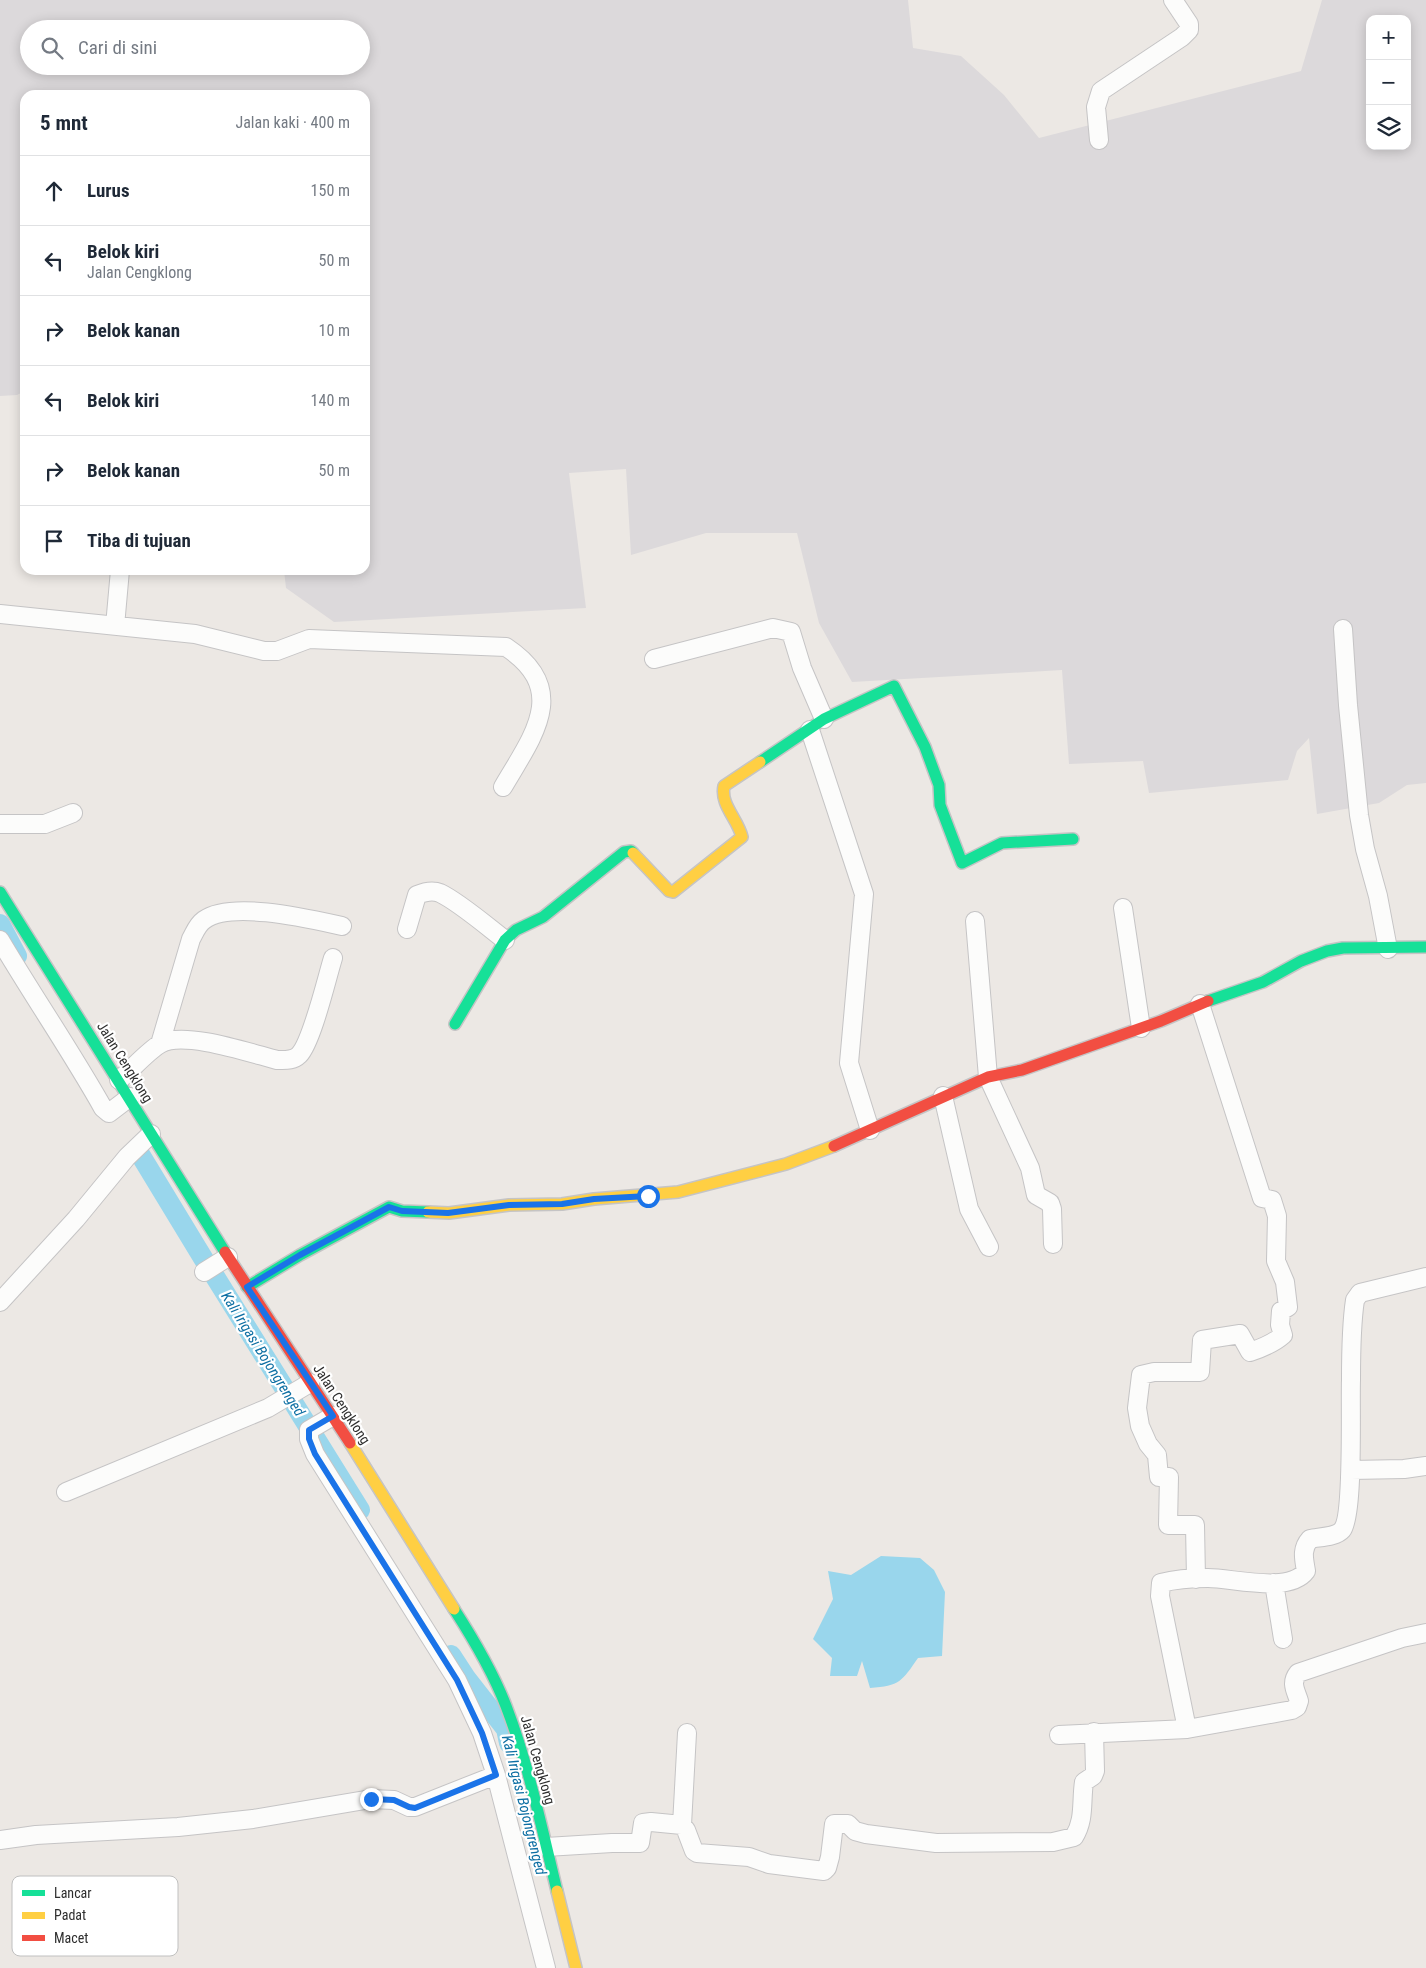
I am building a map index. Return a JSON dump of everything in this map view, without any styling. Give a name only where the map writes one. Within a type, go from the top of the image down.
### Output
[{"type":"street","points":[[1099,140],[1096,106],[1100,91],[1182,37],[1189,30],[1189,24],[1173,0]]},
{"type":"street","points":[[115,626],[120,575]]},
{"type":"street","points":[[0,614],[195,634],[264,651],[277,651],[309,639],[506,647],[521,657],[531,672],[540,690],[542,710],[536,729],[503,787]]},
{"type":"street","points":[[654,659],[773,628],[790,632],[802,668],[864,894],[855,973],[849,1063],[870,1130]]},
{"type":"street","points":[[1343,629],[1359,816],[1388,948]]},
{"type":"street","points":[[455,1024],[505,940],[516,930],[543,917],[624,852],[632,851],[669,891],[673,892],[742,837],[736,819],[723,798],[724,786],[817,724],[894,686],[925,747],[939,785],[940,805],[962,863],[1002,843],[1073,839]]},
{"type":"street","points":[[0,824],[45,824],[73,813]]},
{"type":"street","name":"Jalan Cengklong","points":[[0,892],[120,1080],[127,1100],[151,1134],[247,1287],[297,1391],[331,1418],[482,1653],[509,1714],[525,1761],[576,1968]]},
{"type":"street","points":[[407,928],[417,895],[435,892],[447,898],[505,940]]},
{"type":"street","points":[[1123,908],[1141,1028]]},
{"type":"street","points":[[160,1044],[191,939],[199,924],[206,918],[214,915],[246,911],[286,914],[342,926]]},
{"type":"street","points":[[975,921],[988,1077],[1030,1168],[1036,1196],[1050,1204],[1052,1210],[1053,1244]]},
{"type":"street","points":[[0,940],[78,1063],[103,1108],[109,1113],[127,1100]]},
{"type":"street","points":[[247,1287],[300,1255],[389,1207],[402,1211],[448,1213],[509,1205],[562,1204],[594,1199],[678,1192],[786,1164],[870,1130],[988,1077],[1022,1070],[1141,1028],[1200,1004],[1263,982],[1327,950],[1343,948],[1426,947]]},
{"type":"street","points":[[120,1080],[160,1044],[177,1040],[199,1041],[277,1060],[289,1060],[301,1054],[313,1025],[333,958]]},
{"type":"street","points":[[30,989],[51,973]]},
{"type":"street","points":[[1196,1579],[1195,1525],[1168,1525],[1169,1477],[1159,1477],[1157,1455],[1148,1444],[1140,1426],[1137,1408],[1141,1375],[1154,1372],[1200,1372],[1202,1340],[1240,1334],[1250,1352],[1260,1348],[1277,1340],[1283,1334],[1280,1325],[1281,1311],[1288,1307],[1285,1282],[1276,1261],[1277,1216],[1272,1200],[1262,1198],[1200,1004]]},
{"type":"street","points":[[944,1096],[969,1209],[989,1247]]},
{"type":"street","points":[[0,1302],[76,1218],[127,1157],[151,1134]]},
{"type":"street","points":[[204,1272],[228,1256]]},
{"type":"street","points":[[1187,1729],[1160,1589],[1162,1582],[1208,1578],[1285,1583],[1302,1577],[1306,1571],[1303,1553],[1305,1545],[1310,1539],[1336,1534],[1342,1530],[1347,1522],[1351,1470],[1351,1362],[1355,1300],[1360,1293],[1426,1277]]},
{"type":"street","points":[[66,1492],[212,1433],[268,1408],[297,1391]]},
{"type":"street","points":[[331,1418],[309,1430],[309,1439],[315,1454],[457,1680],[482,1733],[496,1775],[546,1968]]},
{"type":"street","points":[[1351,1470],[1426,1466]]},
{"type":"street","points":[[1274,1583],[1283,1639]]},
{"type":"street","points":[[1059,1735],[1187,1729],[1292,1710],[1297,1707],[1299,1701],[1293,1686],[1294,1678],[1298,1673],[1402,1638],[1426,1633]]},
{"type":"street","points":[[687,1733],[682,1825],[686,1830],[694,1851],[697,1853],[749,1857],[769,1864],[824,1871],[828,1864],[834,1824],[836,1823],[848,1824],[855,1831],[866,1834],[936,1843],[1054,1842],[1074,1837],[1078,1831],[1083,1810],[1084,1782],[1093,1776],[1095,1771],[1094,1732]]},
{"type":"street","points":[[0,1840],[36,1835],[178,1827],[253,1819],[371,1799],[394,1800],[415,1808],[496,1775]]},
{"type":"street","points":[[546,1847],[640,1843],[643,1824],[651,1822],[682,1825]]},
{"type":"shaded area","points":[[0,0],[908,0],[913,48],[961,56],[1004,95],[1039,138],[1301,71],[1322,0],[1426,0],[1426,783],[1407,785],[1379,803],[1317,814],[1309,738],[1297,751],[1288,780],[1149,793],[1143,761],[1069,764],[1062,670],[852,682],[819,623],[797,533],[706,533],[631,555],[626,469],[569,473],[586,608],[334,622],[286,588],[285,575],[370,575],[370,90],[20,90],[20,394],[0,396]]},
{"type":"water","points":[[881,1556],[920,1558],[934,1570],[945,1592],[942,1656],[918,1658],[899,1681],[888,1686],[870,1688],[862,1661],[857,1676],[830,1676],[832,1658],[813,1639],[833,1599],[828,1571],[851,1575]]},
{"type":"waterway","name":"Kali Irigasi Bojongrenged","points":[[0,924],[17,956]]},
{"type":"waterway","name":"Kali Irigasi Bojongrenged","points":[[138,1151],[206,1263]]},
{"type":"waterway","name":"Kali Irigasi Bojongrenged","points":[[214,1275],[360,1510]]},
{"type":"waterway","name":"Kali Irigasi Bojongrenged","points":[[451,1655],[466,1678],[506,1729],[509,1743]]},
{"type":"traffic: fast","points":[[760,762],[824,719],[894,686],[925,747],[939,785],[940,805],[962,863],[1002,843],[1073,839]]},
{"type":"traffic: fast","points":[[455,1024],[505,940],[516,930],[543,917],[624,852],[631,851],[633,853]]},
{"type":"traffic: fast","points":[[0,892],[225,1252]]},
{"type":"traffic: fast","points":[[1208,1001],[1263,982],[1301,961],[1327,951],[1343,948],[1426,947]]},
{"type":"traffic: fast","points":[[247,1287],[300,1255],[389,1207],[402,1211],[428,1212]]},
{"type":"traffic: fast","points":[[454,1609],[483,1656],[506,1706],[528,1775],[557,1891]]},
{"type":"traffic: slow","points":[[633,853],[669,891],[673,892],[742,837],[727,806],[723,793],[724,786],[760,762]]},
{"type":"traffic: slow","points":[[428,1212],[449,1213],[509,1205],[562,1204],[594,1199],[678,1192],[786,1164],[834,1146]]},
{"type":"traffic: slow","points":[[350,1443],[454,1609]]},
{"type":"traffic: slow","points":[[557,1891],[576,1968]]},
{"type":"traffic: jam","points":[[834,1146],[988,1077],[1022,1070],[1161,1021],[1208,1001]]},
{"type":"traffic: jam","points":[[225,1252],[350,1443]]},
{"type":"route","points":[[371,1799],[394,1800],[415,1808],[496,1775],[482,1733],[457,1680],[315,1454],[309,1439],[309,1430],[333,1416],[247,1287],[300,1255],[389,1207],[402,1211],[448,1213],[509,1205],[562,1204],[594,1199],[648,1196]]}]
